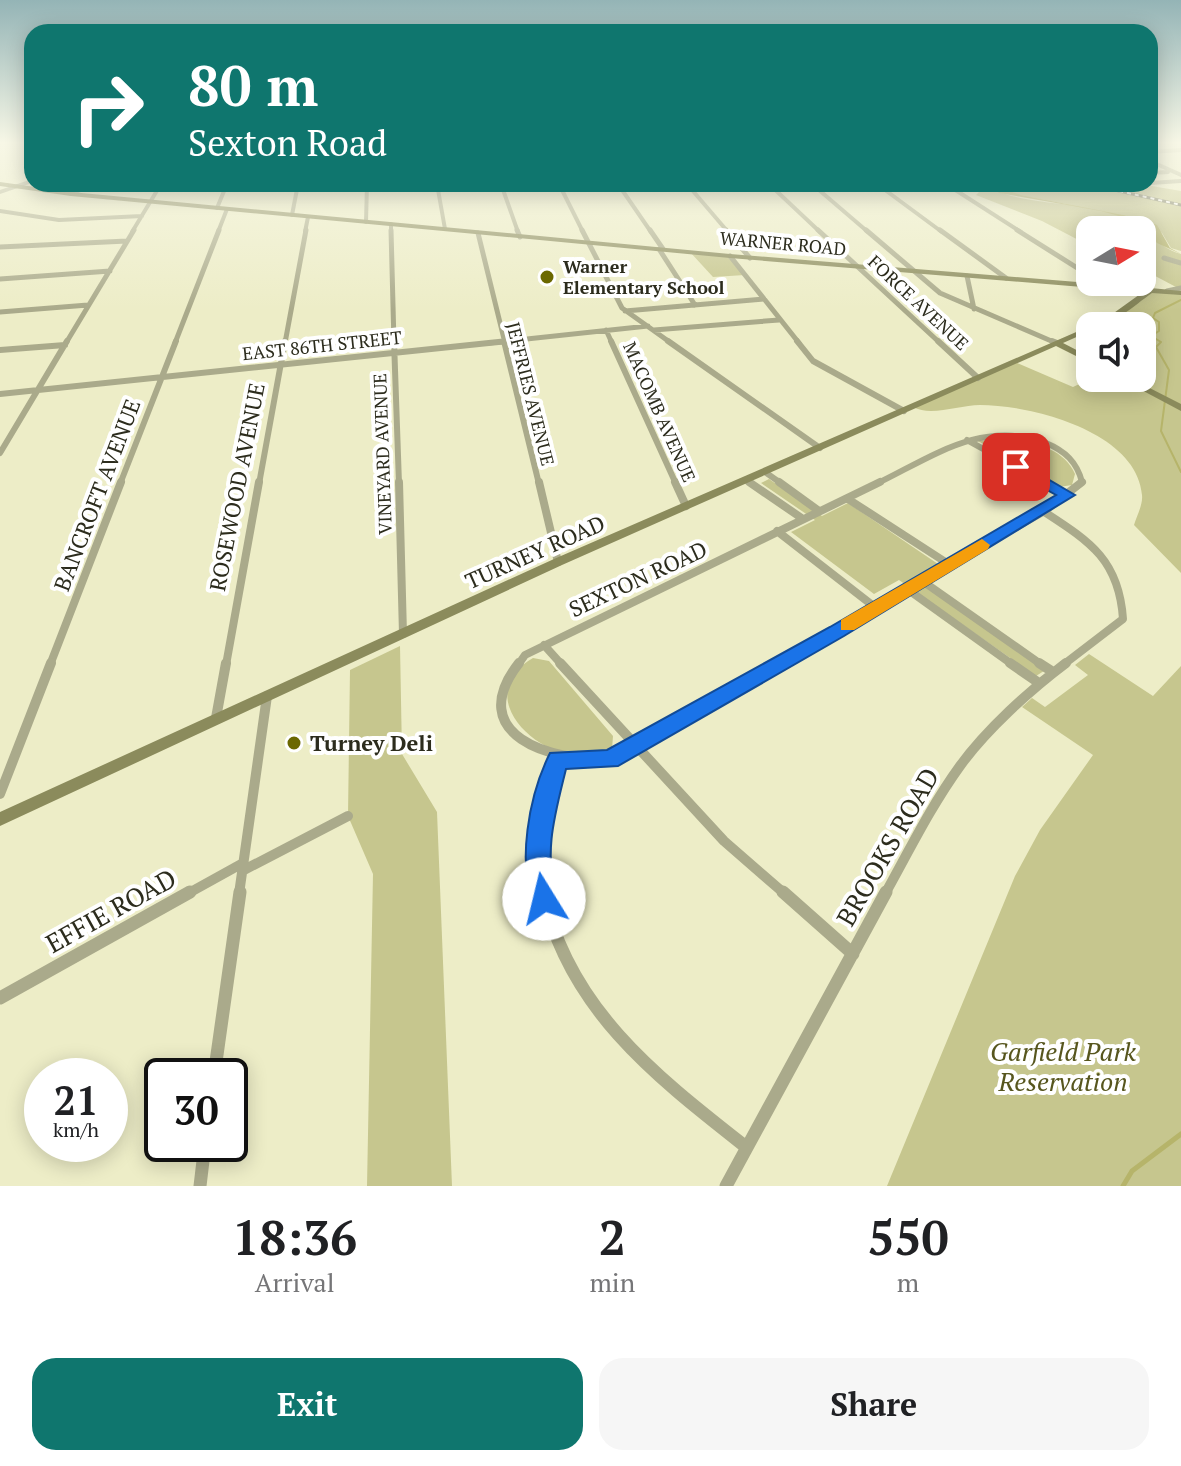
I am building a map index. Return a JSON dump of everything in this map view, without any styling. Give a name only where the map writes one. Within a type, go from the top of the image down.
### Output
[{"type":"main road","name":"WARNER ROAD","points":[[124,199],[750,258],[1076,282]]},
{"type":"main road","name":"WARNER ROAD","points":[[1156,290],[1181,290]]},
{"type":"main road","name":"TURNEY ROAD","points":[[1121,312],[1143,296]]},
{"type":"main road","name":"TURNEY ROAD","points":[[0,819],[558,562],[1076,334]]},
{"type":"main road","points":[[1057,343],[1076,353]]},
{"type":"main road","points":[[1150,392],[1181,408]]},
{"type":"street","points":[[1,449],[152,199]]},
{"type":"street","name":"BANCROFT AVENUE","points":[[0,794],[162,377],[224,199]]},
{"type":"street","points":[[292,215],[295,199]]},
{"type":"street","points":[[366,222],[367,199]]},
{"type":"street","points":[[440,199],[445,229]]},
{"type":"street","points":[[507,199],[520,237]]},
{"type":"street","points":[[567,199],[625,311],[820,448]]},
{"type":"street","points":[[628,199],[695,305]]},
{"type":"street","points":[[700,199],[750,258]]},
{"type":"street","name":"FORCE AVENUE","points":[[786,199],[978,378]]},
{"type":"street","points":[[830,199],[940,293],[1057,343]]},
{"type":"street","points":[[898,199],[1006,278]]},
{"type":"street","points":[[970,199],[1076,267]]},
{"type":"street","points":[[0,211],[59,220],[142,216]]},
{"type":"street","name":"ROSEWOOD AVENUE","points":[[216,718],[308,217]]},
{"type":"street","name":"VINEYARD AVENUE","points":[[391,224],[403,634]]},
{"type":"street","name":"JEFFRIES AVENUE","points":[[478,233],[558,562]]},
{"type":"street","points":[[0,247],[127,241]]},
{"type":"street","points":[[730,256],[813,361],[904,411]]},
{"type":"street","points":[[1164,258],[1181,263]]},
{"type":"street","points":[[0,279],[110,271]]},
{"type":"street","points":[[967,276],[974,309]]},
{"type":"street","points":[[625,311],[764,299]]},
{"type":"street","points":[[0,312],[88,305]]},
{"type":"street","name":"EAST 86TH STREET","points":[[0,394],[606,330],[779,320]]},
{"type":"street","name":"MACOMB AVENUE","points":[[606,330],[686,506]]},
{"type":"street","points":[[0,350],[65,345]]},
{"type":"street","name":"SEXTON ROAD","points":[[985,434],[1011,434],[1051,446],[1070,459],[1082,474],[1077,489],[1067,495],[610,759],[558,759],[531,749],[517,738],[504,719],[500,701],[510,669],[525,655],[967,440],[985,434]]},
{"type":"street","points":[[967,440],[1067,495]]},
{"type":"street","points":[[765,472],[819,511]]},
{"type":"street","points":[[746,480],[803,519]]},
{"type":"street","points":[[848,499],[947,563]]},
{"type":"street","name":"BROOKS ROAD","points":[[726,1186],[933,807],[962,763],[1039,683],[1123,619],[1124,592],[1109,563],[1091,543],[1043,511]]},
{"type":"street","points":[[777,531],[876,608]]},
{"type":"street","points":[[921,580],[1053,672]]},
{"type":"street","points":[[907,589],[1039,683]]},
{"type":"street","points":[[544,645],[724,841],[853,954]]},
{"type":"street","points":[[216,1058],[267,696]]},
{"type":"street","points":[[558,759],[537,838],[538,879],[568,970],[583,997],[617,1040],[746,1147]]},
{"type":"street","name":"EFFIE ROAD","points":[[0,998],[243,867],[348,816]]},
{"type":"street","points":[[200,1186],[203,1162]]},
{"type":"green space","points":[[987,199],[1029,199],[1127,216],[1076,216],[1076,239],[1042,221]]},
{"type":"green space","points":[[1042,199],[1181,199],[1181,251],[1171,248],[1156,229],[1156,216],[1128,216]]},
{"type":"green space","points":[[1156,236],[1166,247],[1181,254],[1181,573],[1134,525],[1142,499],[1136,473],[1122,454],[1102,439],[1079,426],[1027,410],[980,405],[937,411],[913,407],[1015,362],[1073,387],[1076,386],[1076,392],[1156,392],[1156,312],[1121,312],[1143,296],[1156,296],[1156,290],[1167,291],[1176,287],[1156,276]]},
{"type":"green space","points":[[690,252],[730,256],[745,275],[713,277]]},
{"type":"green space","points":[[1015,438],[1050,449],[1065,459],[1075,474],[1072,485],[1059,487],[978,441]]},
{"type":"green space","points":[[769,479],[822,516],[848,503],[938,564],[916,578],[1047,669],[1036,676],[899,580],[874,594],[791,532],[815,520],[761,483]]},
{"type":"green space","points":[[400,646],[402,754],[437,812],[452,1186],[367,1186],[373,874],[348,816],[350,670]]},
{"type":"green space","name":"Garfield Park Reservation","points":[[1089,654],[1153,696],[1181,666],[1181,1186],[887,1186],[1015,876],[1040,830],[1093,755],[1022,707],[1032,698],[1045,707],[1088,675],[1075,665]]},
{"type":"green space","points":[[533,658],[549,661],[613,736],[612,749],[589,756],[565,753],[543,744],[524,730],[512,713],[507,693],[514,675]]},
{"type":"shaded area","points":[[1035,199],[1043,199],[1128,216]]},
{"type":"shaded area","points":[[1156,225],[1170,248],[1181,254],[1157,243]]},
{"type":"waterway","points":[[1181,300],[1155,313],[1153,318],[1159,322],[1159,331],[1151,336],[1161,342],[1156,347],[1169,370],[1161,431],[1181,472]]},
{"type":"waterway","points":[[1123,1186],[1132,1171],[1181,1134]]},
{"type":"railway","points":[[1156,199],[1181,205]]},
{"type":"slow traffic","points":[[847,625],[982,545]]},
{"type":"place","name":"Warner Elementary School","points":[[547,277]]},
{"type":"place","name":"Turney Deli","points":[[294,743]]},
{"type":"route","points":[[544,899],[538,879],[537,838],[548,786],[558,759],[579,762],[610,759],[837,631],[947,563],[1046,510],[1067,495],[1016,467]]}]
